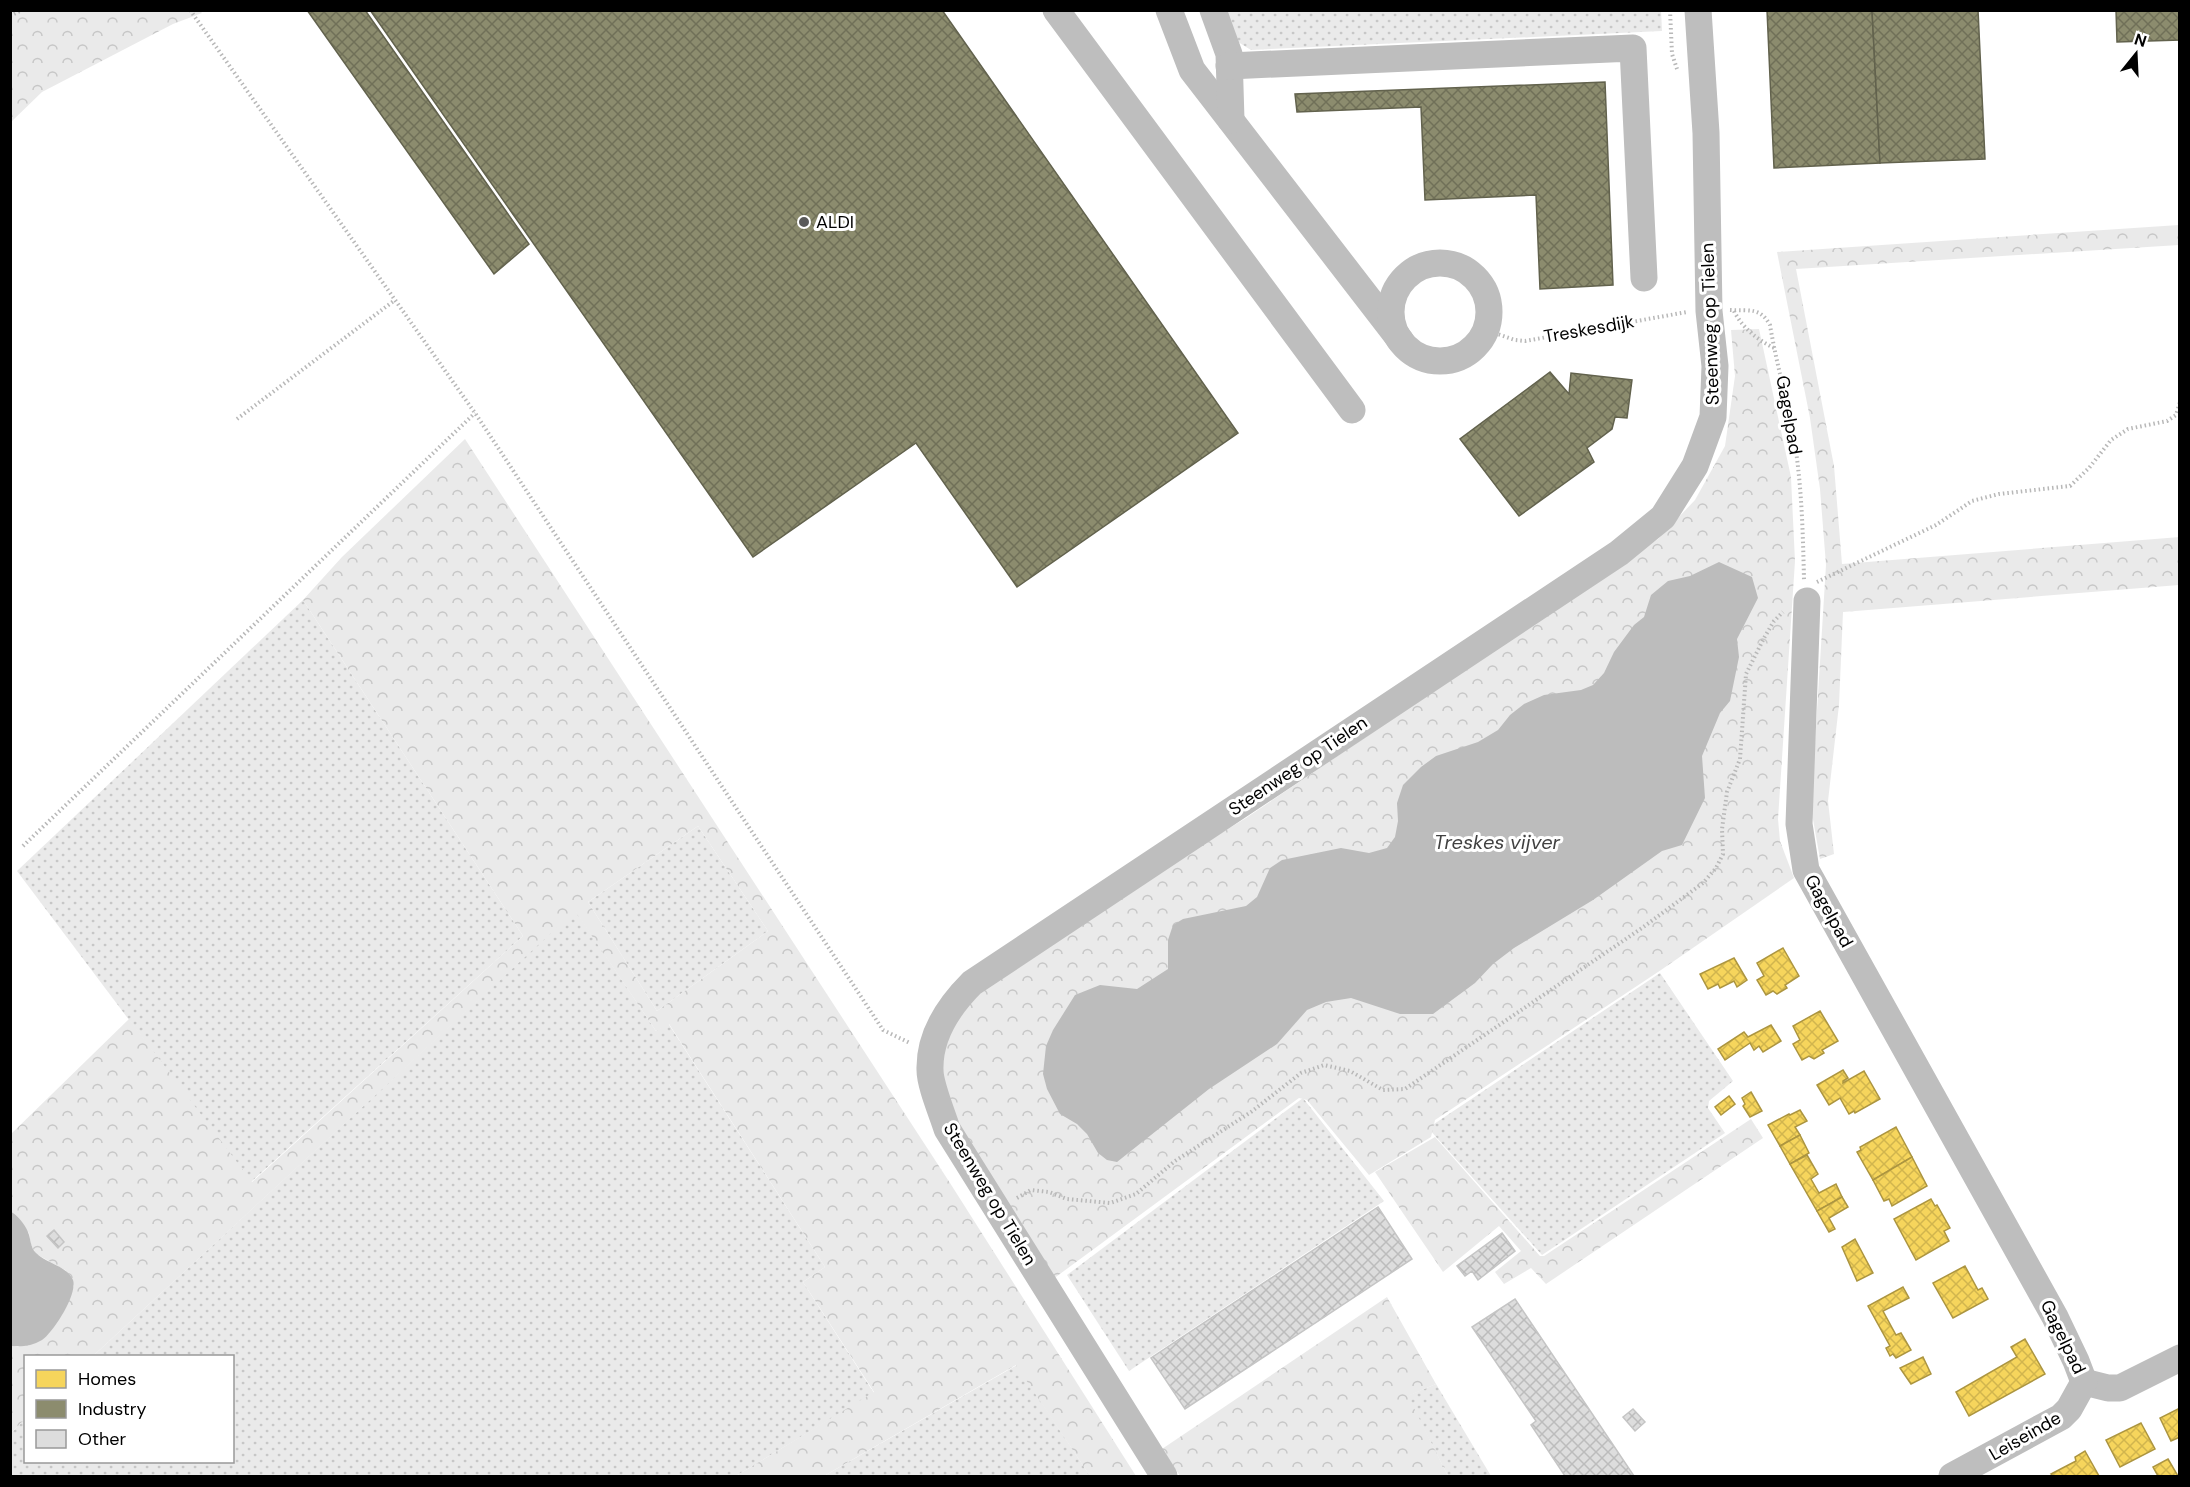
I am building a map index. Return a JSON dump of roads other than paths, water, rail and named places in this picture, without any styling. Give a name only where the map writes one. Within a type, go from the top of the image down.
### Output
[{"type":"street","points":[[1056,10],[1352,410]]},
{"type":"street","points":[[1169,10],[1192,70],[1401,341],[1412,351],[1425,358],[1439,360],[1454,359],[1473,348],[1486,330],[1489,316],[1488,302],[1483,288],[1463,268],[1449,264],[1435,263],[1409,274],[1399,285],[1393,299],[1391,313],[1394,328],[1401,341]]},
{"type":"street","points":[[1213,10],[1229,54],[1231,120]]},
{"type":"street","name":"Steenweg op Tielen","points":[[1164,1476],[947,1129],[930,1070],[934,1040],[945,1014],[956,999],[981,978],[1619,553],[1663,517],[1695,466],[1713,417],[1714,366],[1709,311],[1706,133],[1698,10]]},
{"type":"street","points":[[1229,66],[1633,48],[1644,278]]},
{"type":"street","points":[[1352,277],[1382,280],[1409,274]]},
{"type":"street","name":"Gagelpad","points":[[1800,598],[1799,824],[1806,870],[2049,1307],[2084,1382]]},
{"type":"street","points":[[2084,1382],[2108,1388],[2120,1388],[2180,1358]]},
{"type":"street","name":"Leiseinde","points":[[1952,1476],[2061,1417],[2069,1409],[2084,1382]]},
{"type":"water","name":"Treskes vijver","points":[[1719,562],[1752,577],[1758,598],[1737,639],[1739,657],[1730,701],[1720,713],[1702,756],[1705,798],[1682,845],[1662,851],[1593,900],[1514,948],[1493,964],[1475,983],[1433,1014],[1400,1014],[1351,998],[1326,1002],[1307,1010],[1277,1044],[1209,1089],[1117,1162],[1107,1160],[1098,1153],[1087,1134],[1077,1124],[1060,1114],[1047,1089],[1043,1074],[1046,1046],[1053,1030],[1075,995],[1100,985],[1137,989],[1168,969],[1168,940],[1173,925],[1183,919],[1246,906],[1257,897],[1270,868],[1282,860],[1341,848],[1369,853],[1387,848],[1395,837],[1398,821],[1397,803],[1403,785],[1421,767],[1436,756],[1478,742],[1498,730],[1510,715],[1524,704],[1544,695],[1581,690],[1593,685],[1604,673],[1614,652],[1634,625],[1644,617],[1651,595],[1668,581],[1690,576]]},
{"type":"water","points":[[10,1211],[25,1226],[36,1253],[66,1271],[73,1280],[74,1286],[63,1313],[47,1336],[34,1344],[23,1346],[11,1346]]},
{"type":"place","name":"ALDI","points":[[804,222]]}]
